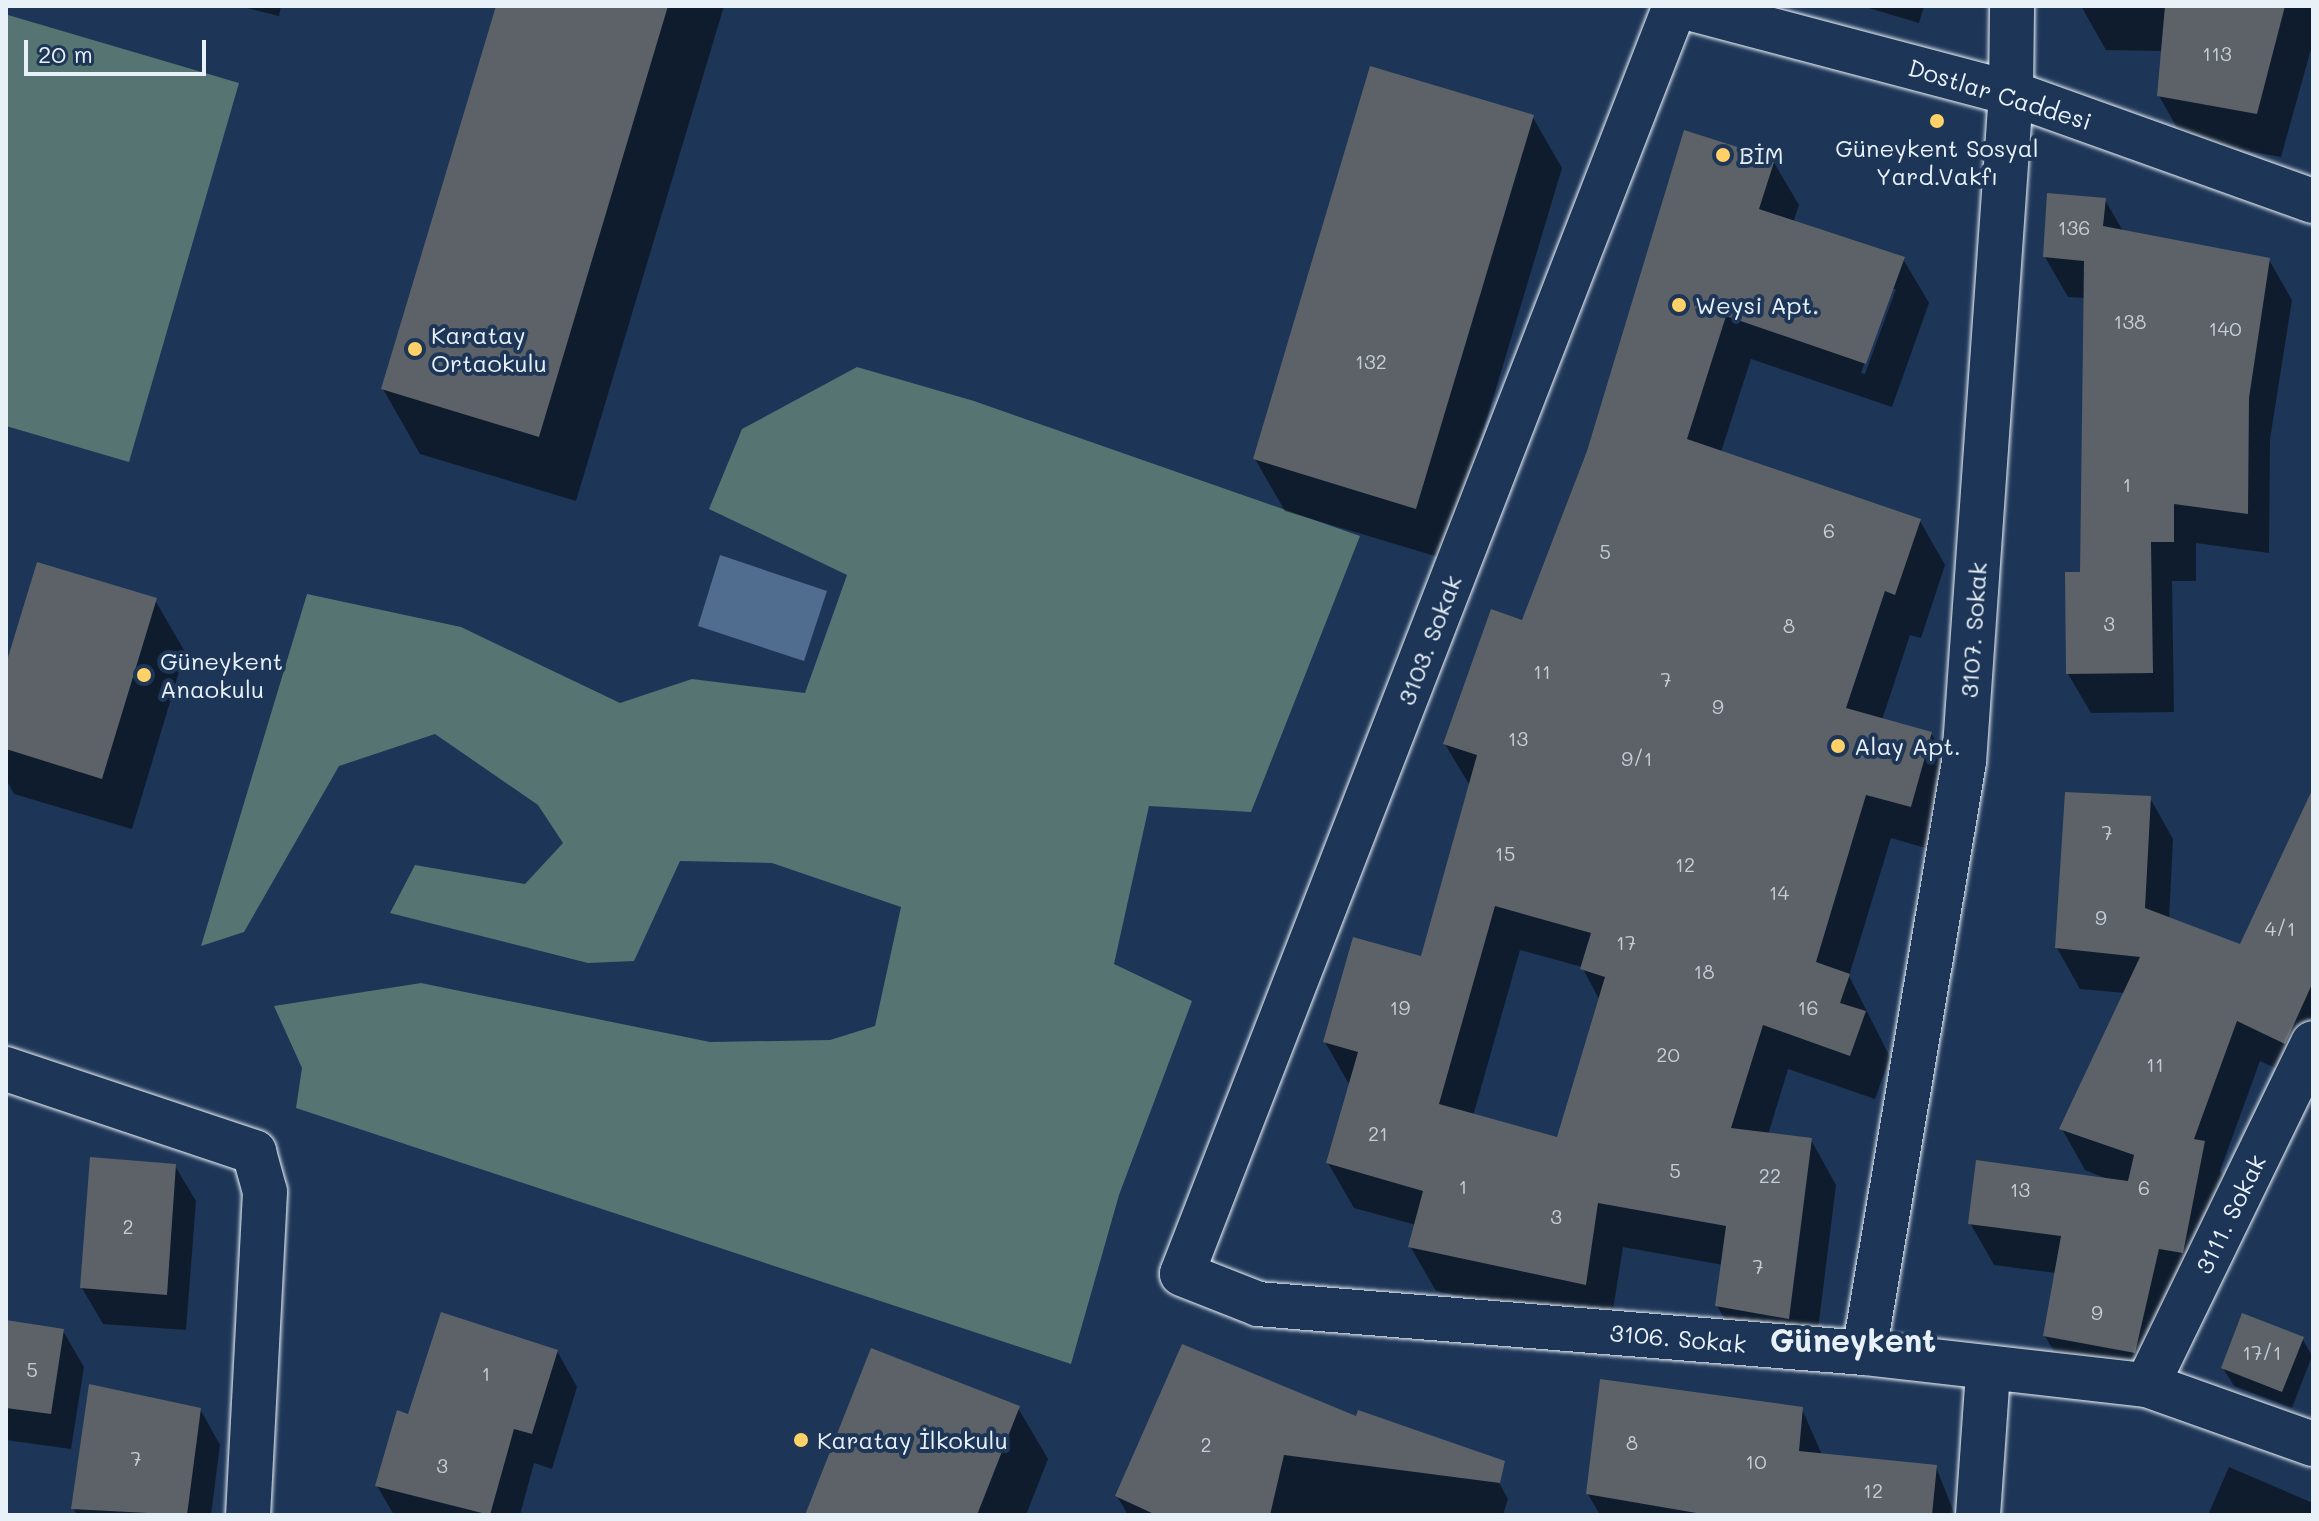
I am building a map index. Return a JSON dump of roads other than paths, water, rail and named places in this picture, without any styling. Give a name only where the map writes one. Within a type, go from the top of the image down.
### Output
[{"type":"street","name":"Dostlar Caddesi","points":[[1678,6],[2011,93],[2313,201]]},
{"type":"street","name":"3103. Sokak","points":[[1182,1274],[1678,6]]},
{"type":"street","name":"3107. Sokak","points":[[1864,1353],[1964,762],[2011,93],[2012,6]]},
{"type":"street","name":"3111. Sokak","points":[[2147,1385],[2313,1043]]},
{"type":"street","points":[[6,1069],[254,1152],[265,1192],[248,1515]]},
{"type":"street","name":"3106. Sokak","points":[[1182,1274],[1258,1304],[1864,1353],[1988,1372],[2147,1385],[2313,1444]]},
{"type":"street","points":[[1978,1515],[1988,1372]]},
{"type":"water","points":[[720,555],[827,591],[804,661],[698,626]]},
{"type":"place","name":"Güneykent Sosyal Yard.Vakfı","points":[[1937,121]]},
{"type":"place","name":"BİM","points":[[1723,155]]},
{"type":"place","name":"Weysi Apt.","points":[[1679,305]]},
{"type":"place","name":"Karatay Ortaokulu","points":[[415,349]]},
{"type":"place","name":"Güneykent Anaokulu","points":[[144,675]]},
{"type":"place","name":"Alay Apt.","points":[[1838,746]]},
{"type":"place","name":"Karatay İlkokulu","points":[[801,1440]]},
{"type":"district","name":"Güneykent","points":[[1853,1339]]}]
